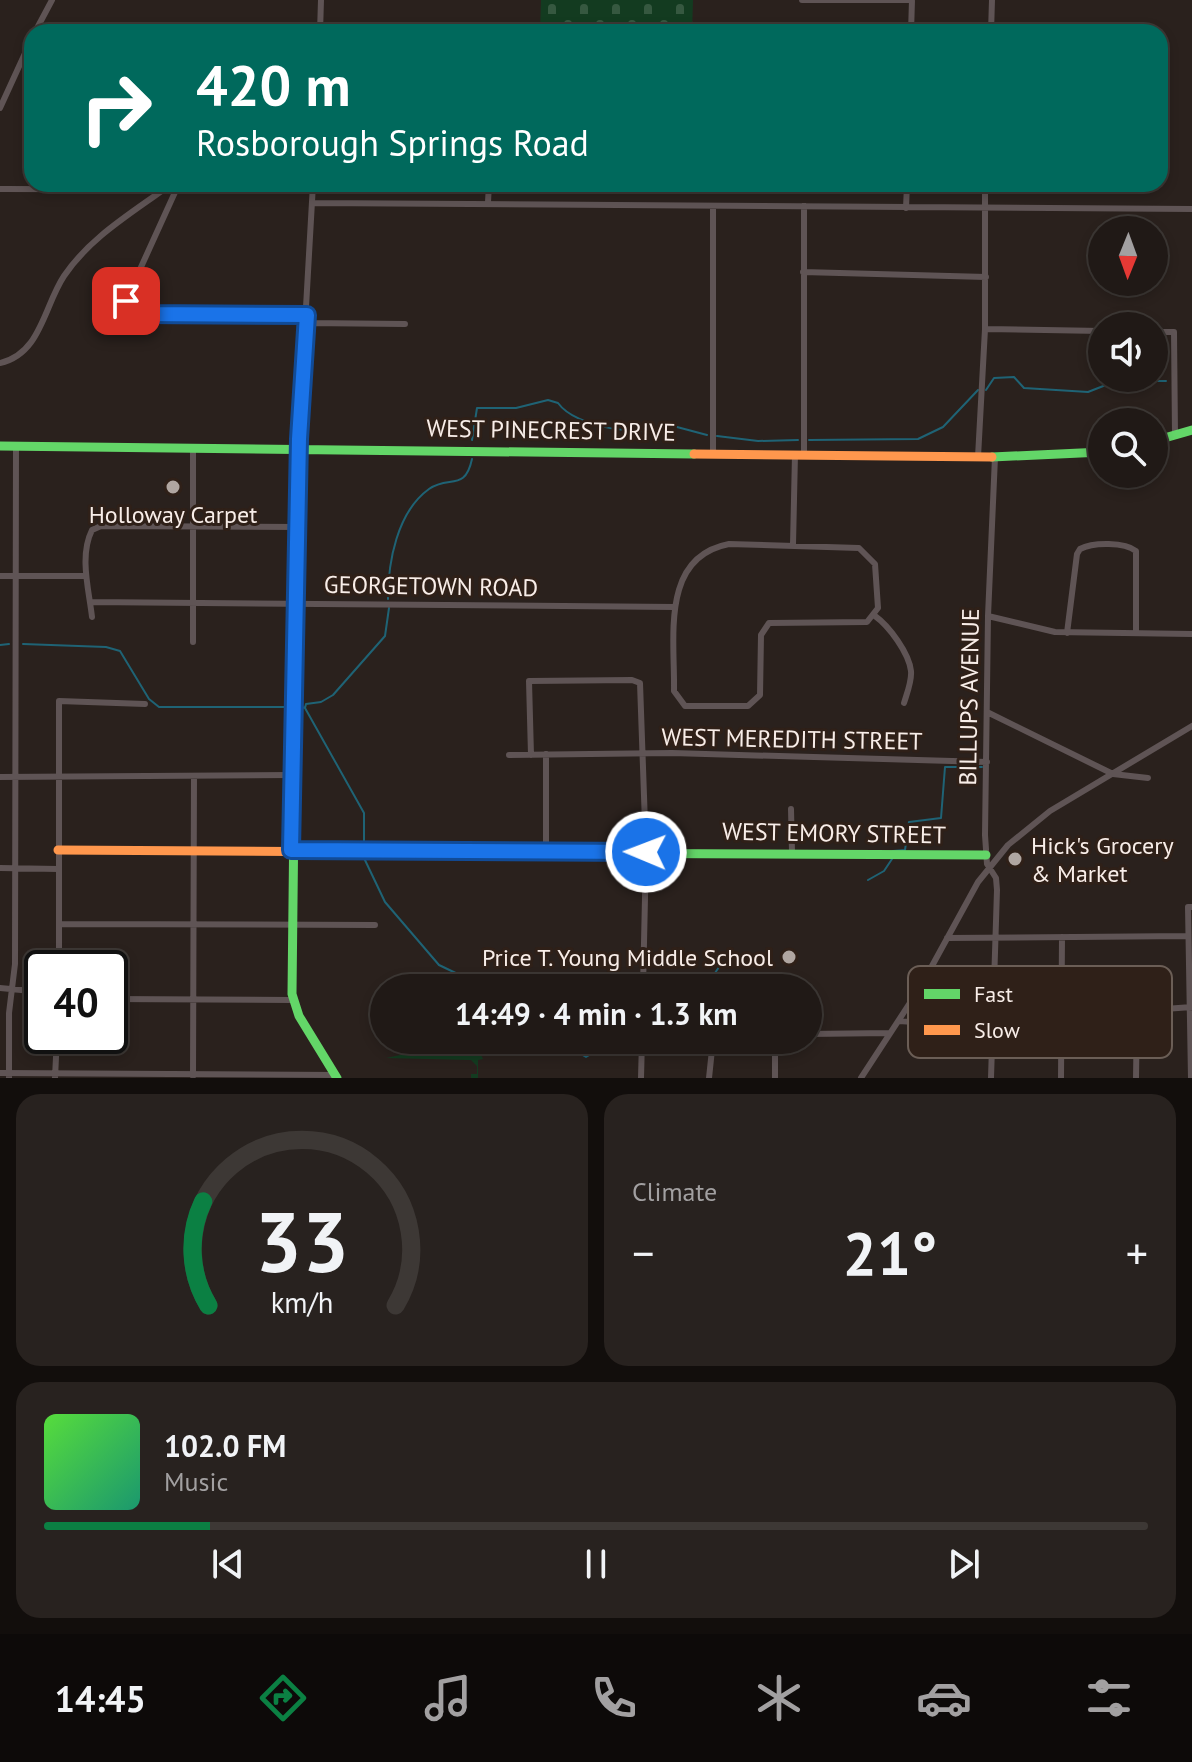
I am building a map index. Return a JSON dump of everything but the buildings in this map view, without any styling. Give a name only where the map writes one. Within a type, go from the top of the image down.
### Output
[{"type":"street","points":[[39,24],[52,0]]},
{"type":"street","points":[[320,24],[321,0]]},
{"type":"street","points":[[802,0],[912,0],[911,24]]},
{"type":"street","points":[[991,24],[992,0]]},
{"type":"street","points":[[0,108],[24,56]]},
{"type":"street","points":[[0,189],[24,189]]},
{"type":"street","points":[[0,363],[19,356],[30,345],[58,286],[86,247],[160,192]]},
{"type":"street","points":[[175,192],[127,298],[128,309],[141,314],[405,324]]},
{"type":"street","points":[[313,192],[298,448],[291,850],[292,1000],[337,1076]]},
{"type":"street","points":[[488,202],[489,192]]},
{"type":"street","points":[[906,208],[907,192]]},
{"type":"street","points":[[978,457],[985,329],[985,192]]},
{"type":"street","points":[[312,203],[1192,209]]},
{"type":"street","points":[[793,545],[799,454],[804,206]]},
{"type":"street","points":[[713,207],[713,452]]},
{"type":"street","points":[[803,272],[986,277]]},
{"type":"street","points":[[985,329],[1088,331]]},
{"type":"street","points":[[1168,332],[1174,332],[1172,423],[1175,435]]},
{"type":"street","points":[[1168,437],[1192,430]]},
{"type":"street","name":"WEST PINECREST DRIVE","points":[[0,446],[978,457],[1088,453]]},
{"type":"street","points":[[9,1076],[15,868],[16,446]]},
{"type":"street","points":[[193,447],[193,642]]},
{"type":"street","name":"BILLUPS AVENUE","points":[[994,966],[997,884],[986,855],[988,616],[995,457]]},
{"type":"street","points":[[92,617],[86,576],[88,538],[92,530],[101,526],[297,527]]},
{"type":"street","points":[[729,544],[856,547],[868,553],[876,568],[879,595],[875,616],[863,623],[769,623],[761,635],[760,695],[756,703],[748,706],[690,706],[679,702],[674,691],[675,607],[682,576],[690,563],[703,552],[729,544]]},
{"type":"street","points":[[1067,633],[1080,549],[1090,545],[1128,546],[1136,551],[1136,633]]},
{"type":"street","points":[[0,576],[86,576]]},
{"type":"street","name":"GEORGETOWN ROAD","points":[[90,602],[295,601],[675,607]]},
{"type":"street","points":[[875,616],[886,626],[909,664],[911,676],[904,703]]},
{"type":"street","points":[[988,616],[1024,627],[1067,633],[1192,634]]},
{"type":"street","points":[[531,755],[529,681],[632,680],[640,683],[646,852],[643,974]]},
{"type":"street","points":[[59,950],[59,701],[145,704]]},
{"type":"street","points":[[987,712],[1113,774],[1148,778]]},
{"type":"street","points":[[931,966],[988,867],[1033,823],[1192,726]]},
{"type":"street","points":[[546,754],[546,851]]},
{"type":"street","name":"WEST MEREDITH STREET","points":[[509,755],[644,754],[987,762]]},
{"type":"street","points":[[0,777],[58,774],[292,775]]},
{"type":"street","points":[[193,1076],[194,776]]},
{"type":"street","points":[[791,809],[792,852]]},
{"type":"street","name":"WEST EMORY STREET","points":[[58,850],[986,855]]},
{"type":"street","points":[[0,868],[58,869]]},
{"type":"street","points":[[1190,907],[1191,1078]]},
{"type":"street","points":[[60,924],[375,925]]},
{"type":"street","points":[[947,938],[1188,936]]},
{"type":"street","points":[[1062,937],[1062,966]]},
{"type":"street","points":[[0,988],[24,990]]},
{"type":"street","points":[[128,999],[292,1000]]},
{"type":"street","points":[[861,1078],[908,1005]]},
{"type":"street","points":[[899,1021],[908,1022]]},
{"type":"street","points":[[822,1034],[890,1033]]},
{"type":"street","points":[[55,1076],[56,1054]]},
{"type":"street","points":[[641,1078],[642,1054]]},
{"type":"street","points":[[709,1078],[712,1054]]},
{"type":"street","points":[[775,1054],[775,1078]]},
{"type":"street","points":[[1061,1058],[1061,1078]]},
{"type":"street","points":[[1136,1058],[1136,1078]]},
{"type":"street","points":[[0,1073],[9,1076],[337,1076]]},
{"type":"green space","points":[[541,0],[693,0],[692,24],[540,24]]},
{"type":"green space","points":[[405,1054],[481,1054],[483,1059],[478,1060],[478,1078],[471,1078],[471,1074],[477,1074],[477,1066],[471,1060],[386,1058]]},
{"type":"waterway","points":[[986,390],[994,378],[1014,377],[1024,388],[1088,392]]},
{"type":"waterway","points":[[809,440],[918,439],[943,427],[978,390]]},
{"type":"waterway","points":[[472,440],[477,408],[516,408],[548,400],[558,403],[579,419],[610,428],[643,431],[670,427]]},
{"type":"waterway","points":[[677,427],[707,435]]},
{"type":"waterway","points":[[717,436],[758,441],[798,440]]},
{"type":"waterway","points":[[388,599],[396,539],[409,511],[429,489],[465,476],[472,459]]},
{"type":"waterway","points":[[305,708],[306,704],[321,702],[333,695],[385,636],[389,608]]},
{"type":"waterway","points":[[0,645],[9,644]]},
{"type":"waterway","points":[[23,644],[106,647],[120,651],[149,699],[159,707],[285,707]]},
{"type":"waterway","points":[[301,707],[305,708],[364,813],[364,844]]},
{"type":"waterway","points":[[893,851],[905,850],[909,822],[941,818],[945,767],[982,767]]},
{"type":"waterway","points":[[364,858],[385,902],[439,965],[458,974]]},
{"type":"waterway","points":[[868,880],[884,871],[892,859]]},
{"type":"waterway","points":[[714,974],[719,967]]},
{"type":"waterway","points":[[581,1054],[586,1057],[591,1054]]},
{"type":"traffic: fast","points":[[1168,437],[1192,430]]},
{"type":"traffic: fast","points":[[0,446],[694,454]]},
{"type":"traffic: fast","points":[[298,448],[292,994],[299,1016],[337,1078]]},
{"type":"traffic: fast","points":[[992,457],[1088,453]]},
{"type":"traffic: fast","points":[[528,853],[986,855]]},
{"type":"traffic: slow","points":[[694,454],[992,457]]},
{"type":"traffic: slow","points":[[58,850],[528,853]]},
{"type":"place","name":"Holloway Carpet","points":[[173,487]]},
{"type":"place","name":"Hick's Grocery & Market","points":[[1015,859]]},
{"type":"place","name":"Price T. Young Middle School","points":[[789,957]]},
{"type":"route","points":[[126,301],[128,309],[141,314],[307,315],[299,439],[291,850],[646,852]]}]
